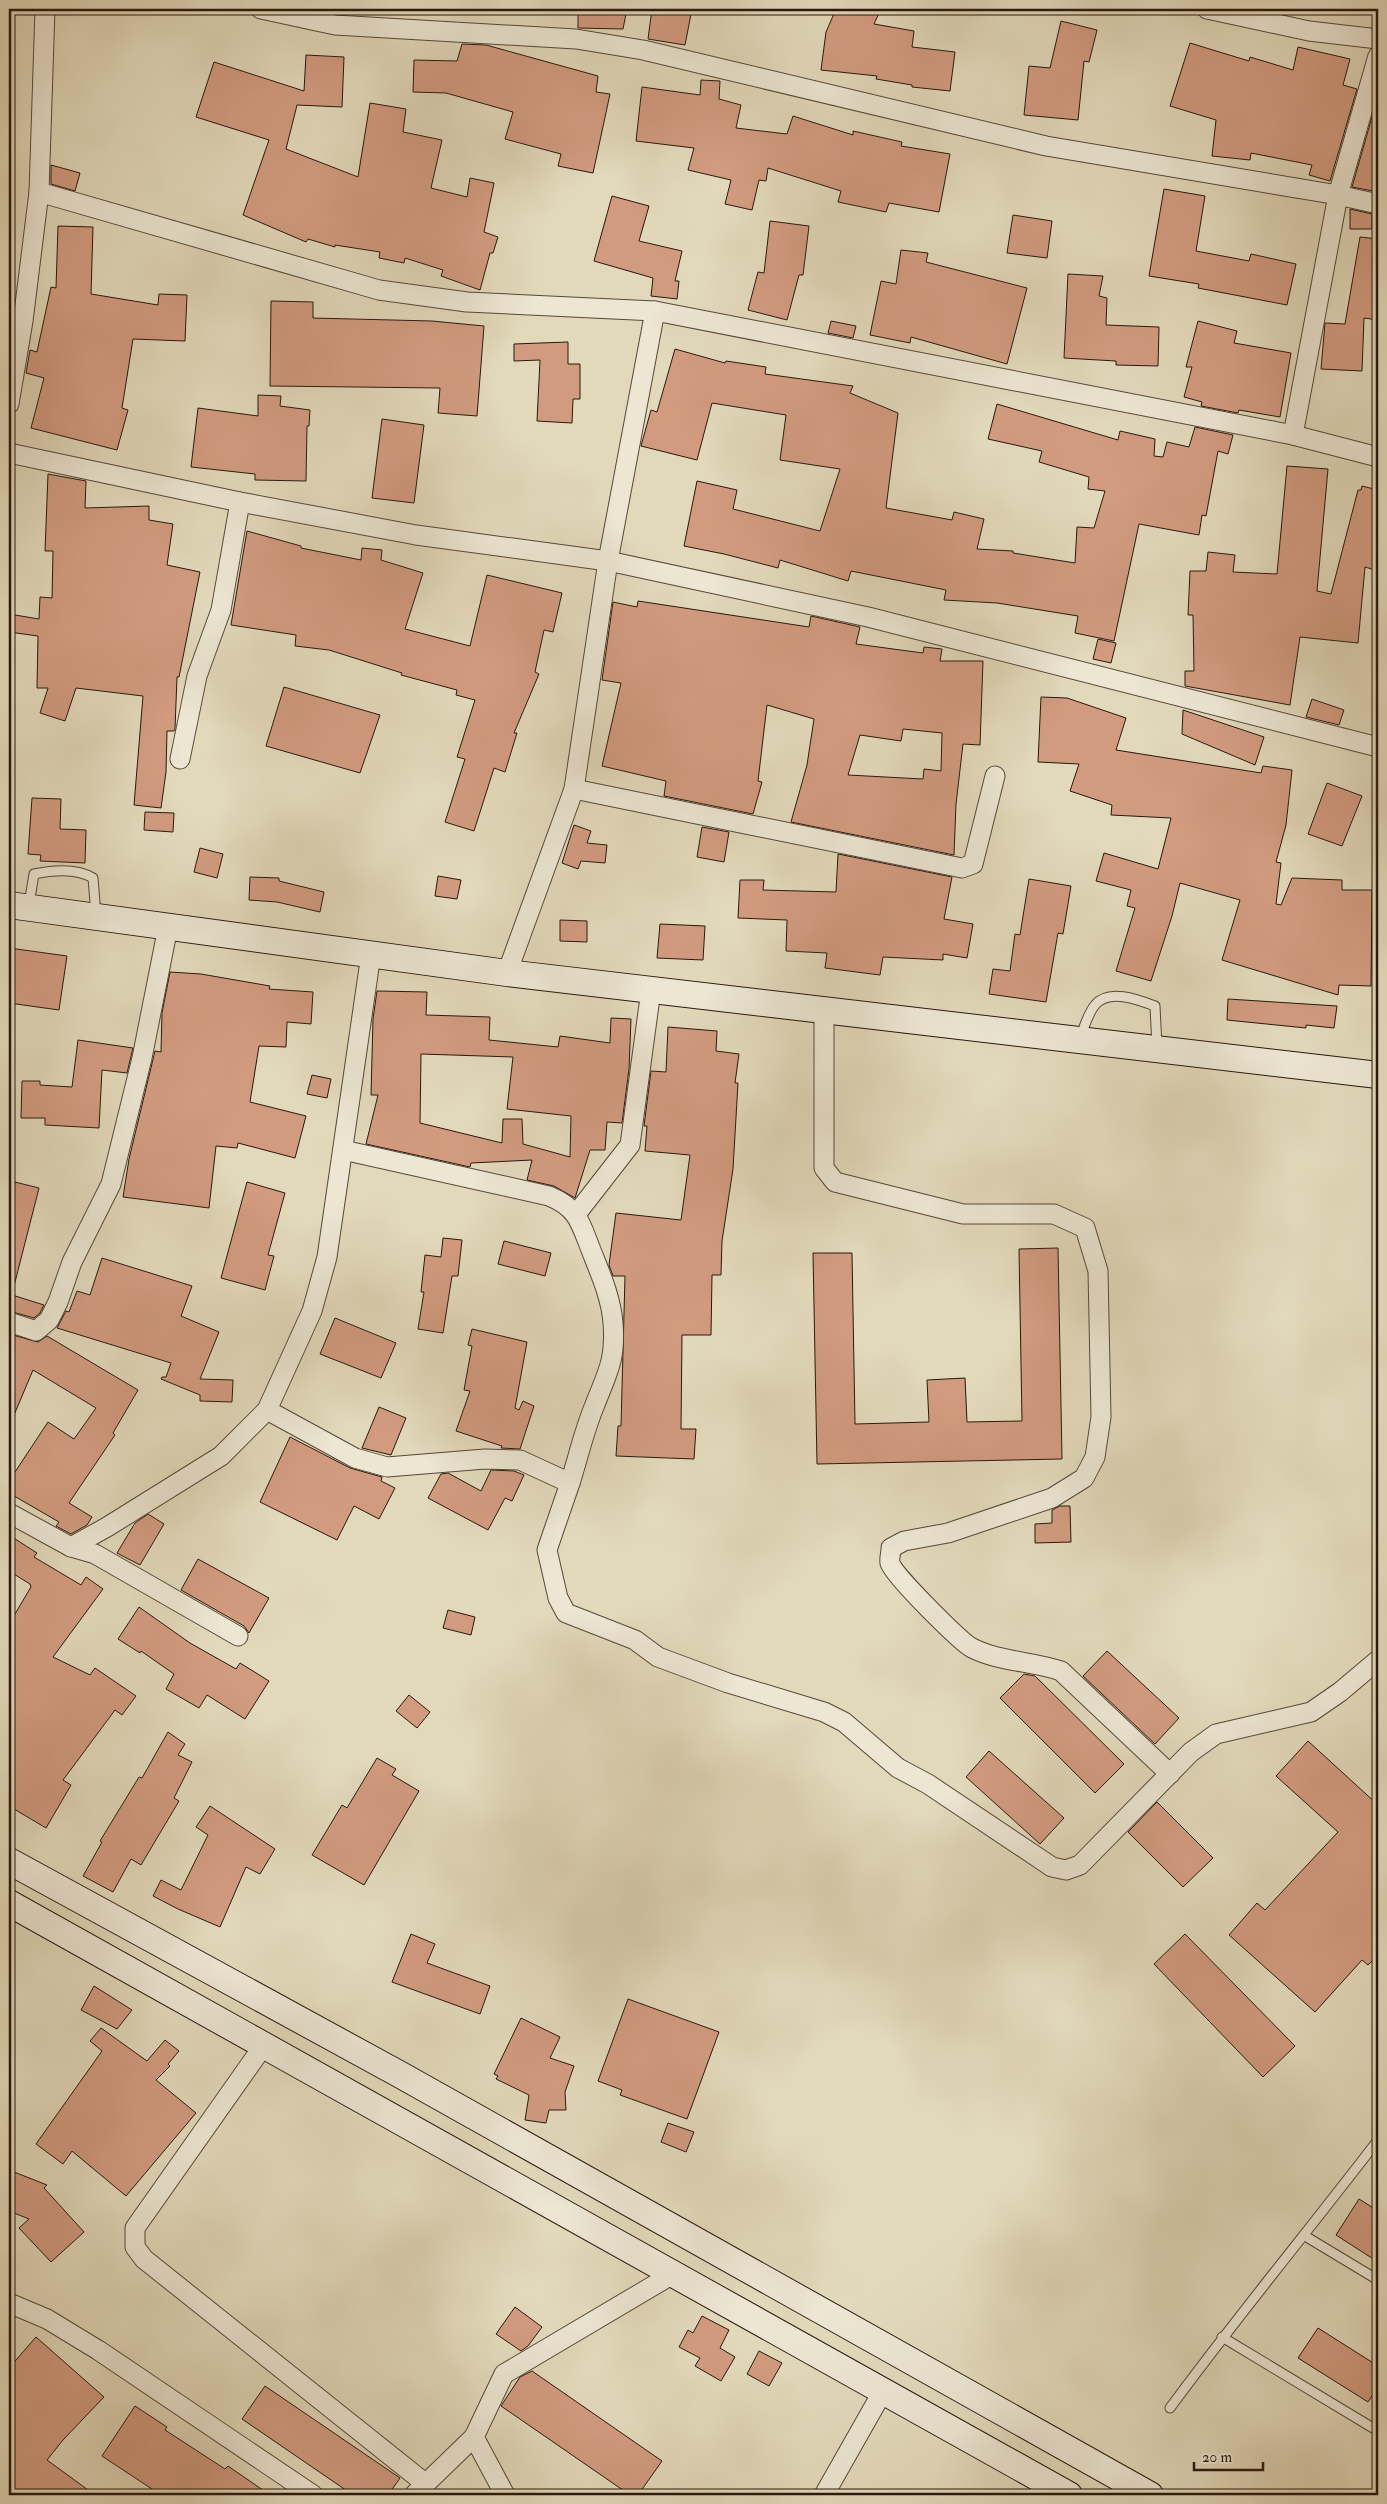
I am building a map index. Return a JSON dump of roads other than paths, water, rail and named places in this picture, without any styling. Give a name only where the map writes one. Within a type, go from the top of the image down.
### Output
[{"type":"main road","points":[[18,906],[507,973],[1080,1038],[1378,1075]]},
{"type":"main road","points":[[9,1861],[408,2078],[1150,2495]]},
{"type":"main road","points":[[9,1903],[1069,2495]]},
{"type":"street","points":[[9,404],[23,321],[39,192],[45,9]]},
{"type":"street","points":[[261,9],[586,40],[643,50],[1046,146],[1338,195],[1378,204]]},
{"type":"street","points":[[1207,9],[1309,32],[1378,38]]},
{"type":"street","points":[[1292,435],[1338,195],[1378,56]]},
{"type":"street","points":[[39,192],[378,290],[467,302],[655,311],[1292,435],[1378,457]]},
{"type":"street","points":[[507,973],[574,789],[608,561],[655,311]]},
{"type":"street","points":[[9,453],[240,502],[416,535],[608,561],[868,616],[1378,748]]},
{"type":"street","points":[[180,759],[197,676],[221,610],[240,502]]},
{"type":"street","points":[[574,789],[962,868],[973,864],[995,776]]},
{"type":"street","points":[[9,1322],[36,1331],[49,1320],[58,1302],[72,1262],[111,1184],[142,1058],[168,927]]},
{"type":"street","points":[[71,1546],[107,1527],[221,1456],[267,1410],[292,1360],[328,1257],[371,954]]},
{"type":"street","points":[[576,1213],[630,1145],[650,990]]},
{"type":"street","points":[[824,1010],[824,1168],[835,1182],[963,1214],[1054,1214],[1085,1228],[1098,1271],[1101,1417],[1095,1457],[1084,1478],[1052,1498],[948,1533],[904,1541],[891,1548],[890,1562],[900,1580],[971,1648],[1002,1659],[1039,1663],[1061,1671],[1170,1774]]},
{"type":"street","points":[[343,1150],[549,1196],[564,1202],[576,1213],[606,1290],[613,1321],[614,1345],[611,1368],[594,1407],[547,1550],[558,1598],[566,1613],[635,1640],[658,1657],[728,1683],[824,1712],[844,1722],[898,1768],[928,1784],[1052,1867],[1066,1870],[1080,1866],[1192,1752],[1216,1734],[1311,1712],[1340,1692],[1378,1660]]},
{"type":"street","points":[[267,1410],[355,1458],[387,1467],[485,1459],[520,1460],[570,1483]]},
{"type":"street","points":[[9,1513],[71,1546],[95,1554],[238,1636]]},
{"type":"street","points":[[95,1554],[107,1527]]},
{"type":"street","points":[[264,2045],[135,2228],[135,2247],[144,2259],[420,2490],[474,2437],[504,2374],[673,2274]]},
{"type":"street","points":[[9,2303],[47,2319],[98,2350],[313,2495]]},
{"type":"street","points":[[824,2495],[883,2391]]},
{"type":"street","points":[[474,2437],[505,2495]]},
{"type":"lane","points":[[18,906],[34,874],[50,870],[85,873],[93,878],[96,917]]},
{"type":"lane","points":[[1080,1038],[1095,1005],[1107,996],[1134,998],[1155,1006],[1157,1048]]},
{"type":"lane","points":[[1170,2408],[1222,2337],[1304,2236],[1378,2140]]},
{"type":"lane","points":[[1304,2236],[1378,2280]]},
{"type":"lane","points":[[1222,2337],[1378,2431]]}]
